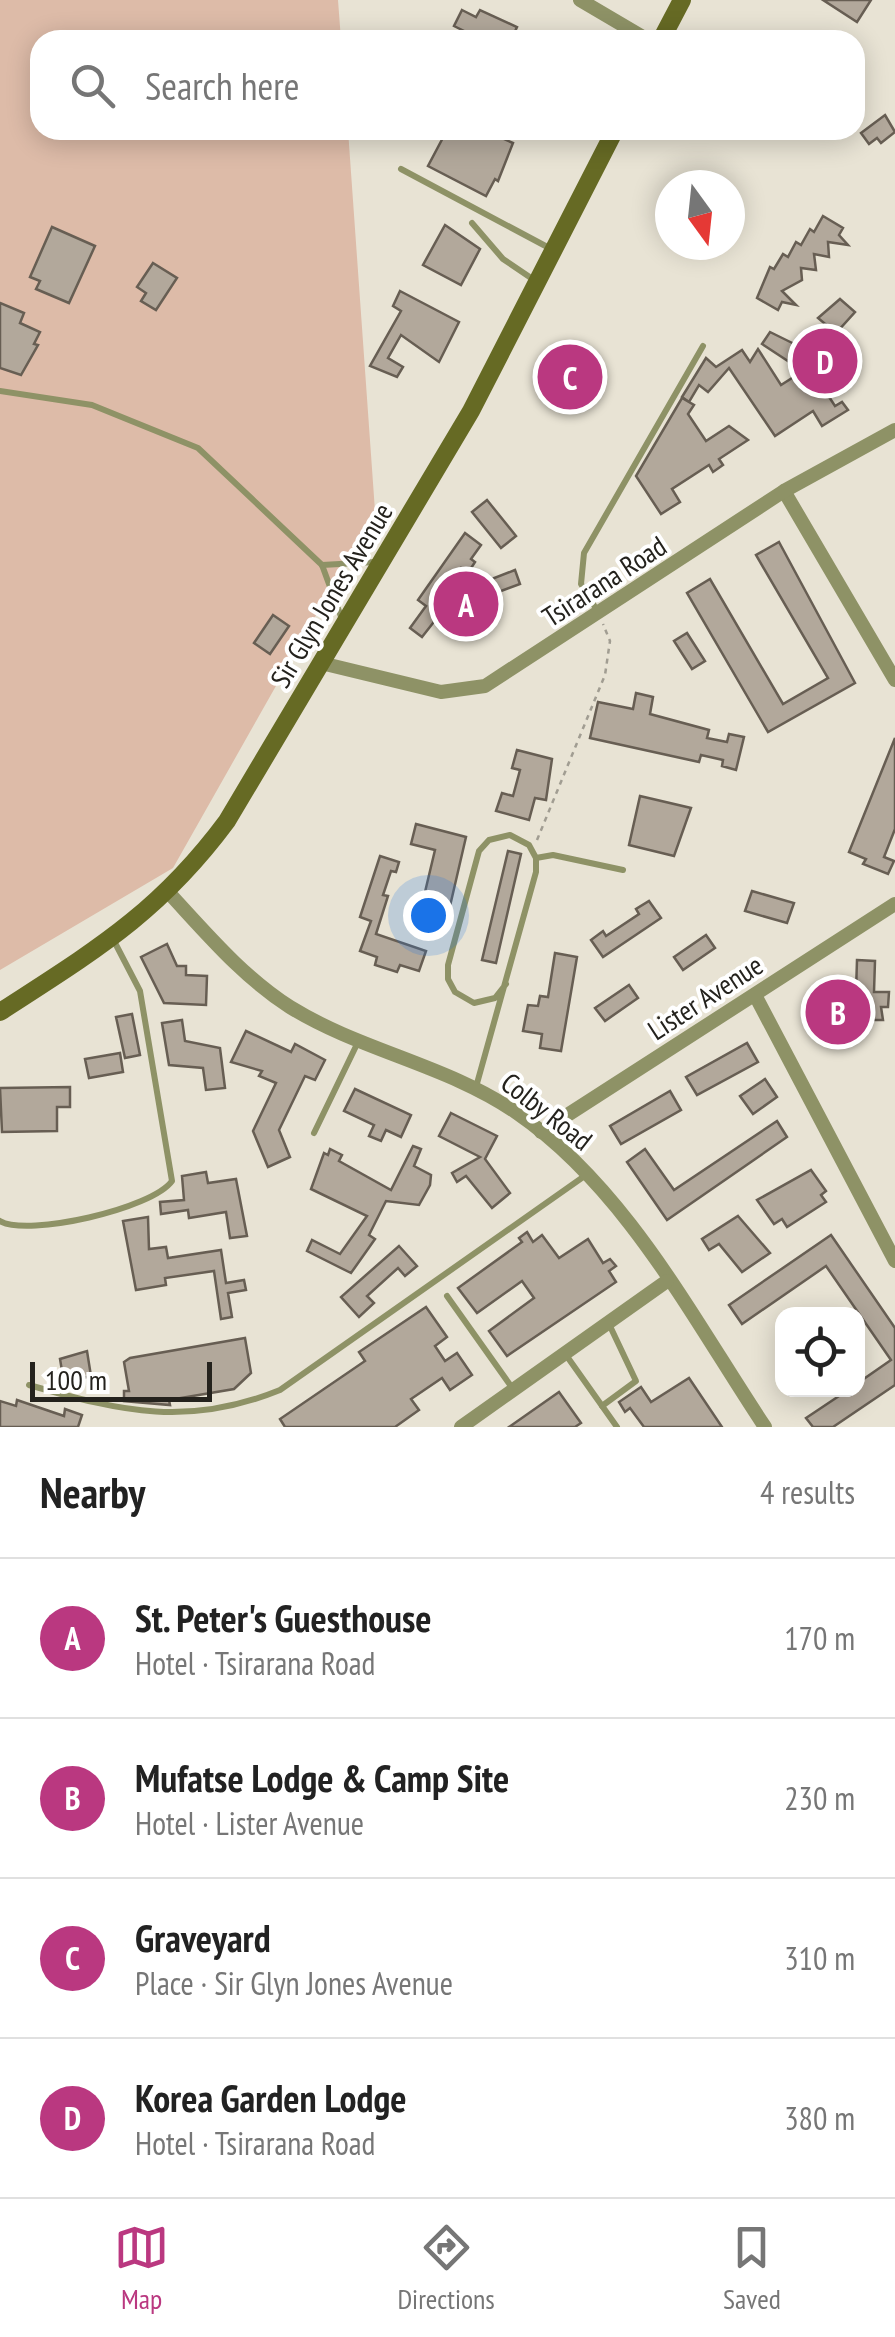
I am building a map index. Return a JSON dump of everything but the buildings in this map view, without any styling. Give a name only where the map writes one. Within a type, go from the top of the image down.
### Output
[{"type":"main road","points":[[666,30],[682,0]]},
{"type":"main road","name":"Sir Glyn Jones Avenue","points":[[0,1012],[112,938],[169,893],[254,780],[384,562],[537,283],[610,140]]},
{"type":"street","points":[[580,0],[631,30]]},
{"type":"street","name":"Tsirarana Road","points":[[321,663],[441,692],[470,691],[500,680],[784,491],[895,430]]},
{"type":"street","points":[[784,491],[895,680]]},
{"type":"street","name":"Colby Road","points":[[169,893],[258,984],[314,1020],[476,1088],[541,1132],[587,1174],[668,1281],[765,1427]]},
{"type":"street","name":"Lister Avenue","points":[[541,1132],[895,904]]},
{"type":"street","points":[[755,995],[895,1262]]},
{"type":"street","points":[[461,1427],[668,1281]]},
{"type":"lane","points":[[401,169],[554,250]]},
{"type":"lane","points":[[472,223],[503,259],[537,283]]},
{"type":"lane","points":[[600,614],[581,584],[584,553],[704,346]]},
{"type":"lane","points":[[0,390],[92,405],[179,436],[198,448],[322,565],[344,625]]},
{"type":"lane","points":[[322,565],[384,562]]},
{"type":"lane","points":[[506,984],[488,1001],[467,1001],[451,986],[448,965],[483,844],[510,834],[535,854],[623,870]]},
{"type":"lane","points":[[476,1088],[506,984],[535,854]]},
{"type":"lane","points":[[0,1221],[22,1226],[117,1210],[152,1199],[172,1181],[140,991],[112,938]]},
{"type":"lane","points":[[314,1133],[360,1039]]},
{"type":"lane","points":[[29,1385],[169,1421],[229,1416],[280,1390],[587,1174]]},
{"type":"lane","points":[[447,1296],[514,1390]]},
{"type":"lane","points":[[602,1406],[636,1381],[608,1323]]},
{"type":"lane","points":[[565,1354],[617,1427]]},
{"type":"path","points":[[535,854],[605,675],[610,641],[600,614]]},
{"type":"shaded area","points":[[0,0],[338,0],[340,30],[30,30],[30,140],[349,140],[375,511],[173,868],[0,970]]},
{"type":"place","name":"Korea Garden Lodge","points":[[825,361]]},
{"type":"place","name":"Graveyard","points":[[570,377]]},
{"type":"place","name":"St. Peter's Guesthouse","points":[[466,604]]},
{"type":"place","name":"Mufatse Lodge & Camp Site","points":[[838,1012]]}]
